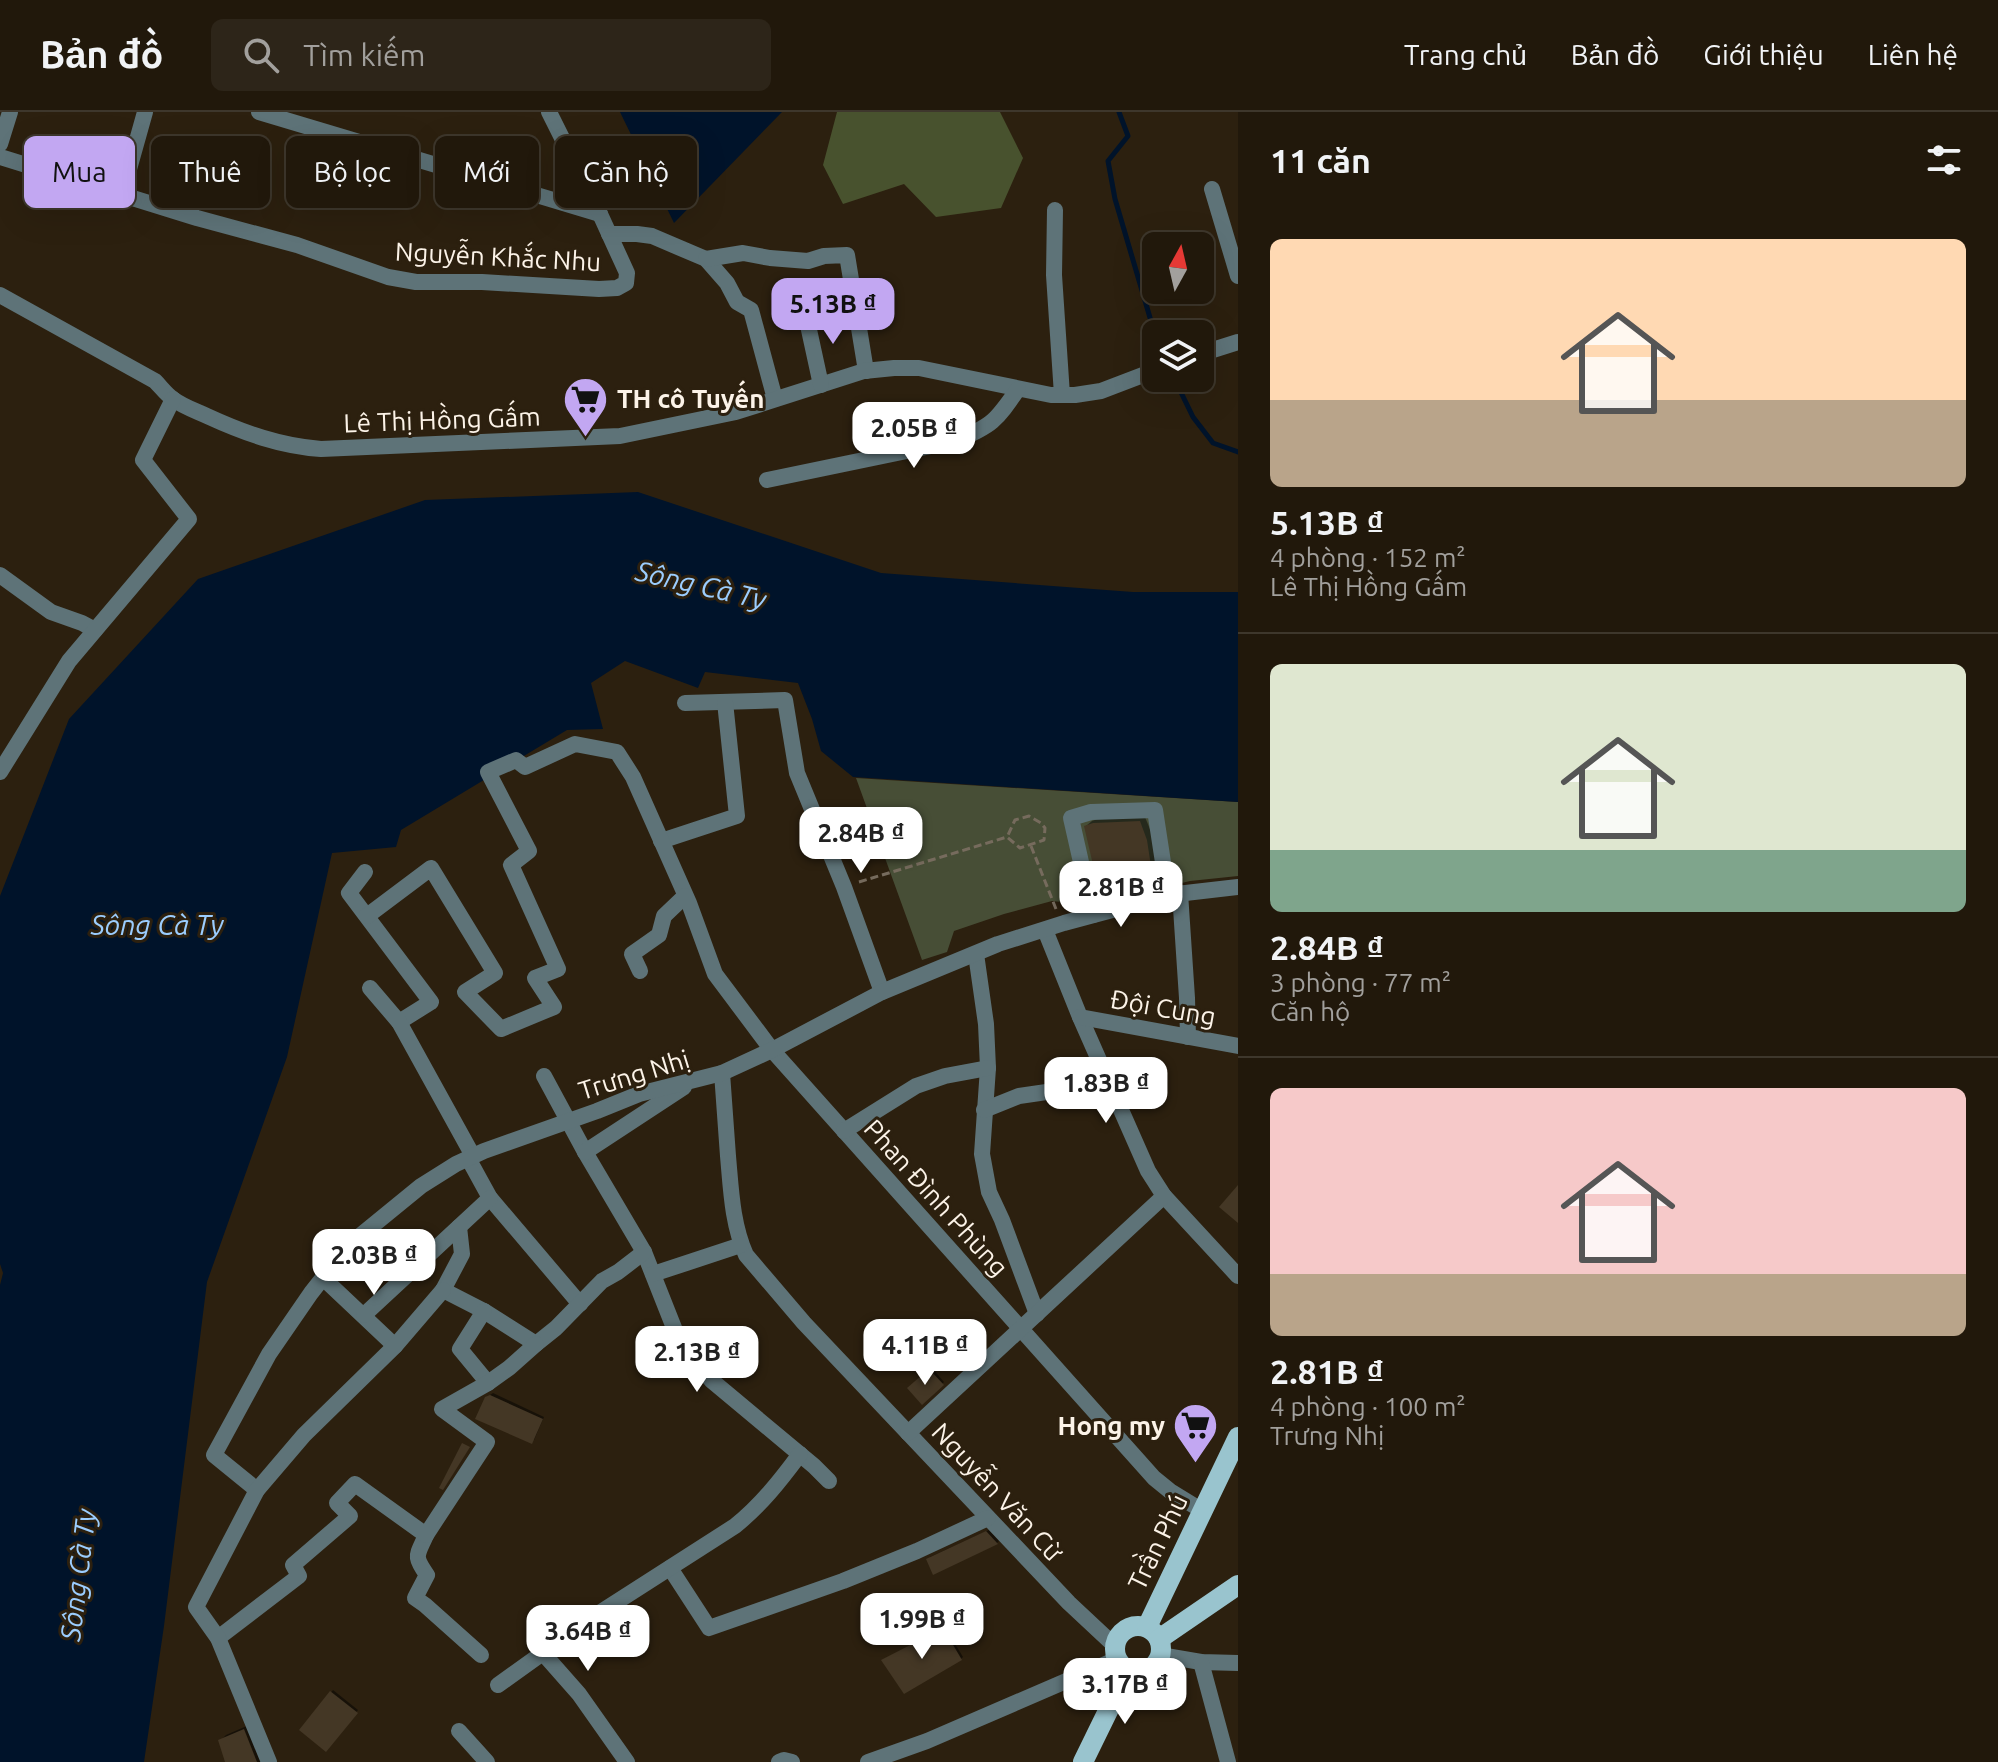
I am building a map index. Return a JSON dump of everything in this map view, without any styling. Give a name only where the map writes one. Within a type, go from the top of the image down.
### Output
[{"type":"main road","name":"Trần Phú","points":[[1155,1640],[1201,1510],[1238,1437]]},
{"type":"main road","points":[[1120,1658],[1144,1671],[1151,1668],[1155,1640],[1238,1585]]},
{"type":"main road","points":[[1083,1762],[1120,1658],[1117,1639],[1126,1629],[1140,1626],[1155,1640]]},
{"type":"street","points":[[0,144],[10,112]]},
{"type":"street","points":[[135,148],[145,112]]},
{"type":"street","points":[[259,112],[600,214]]},
{"type":"street","points":[[549,112],[609,234],[652,236],[706,259],[727,283],[737,302],[751,310],[775,399]]},
{"type":"street","name":"Nguyễn Khắc Nhu","points":[[0,157],[24,164]]},
{"type":"street","points":[[1212,189],[1238,276]]},
{"type":"street","name":"Nguyễn Khắc Nhu","points":[[135,198],[297,245],[402,280],[617,288],[626,283],[627,273],[609,234]]},
{"type":"street","points":[[1055,210],[1054,275],[1062,395]]},
{"type":"street","points":[[706,259],[743,253],[808,261],[824,256],[847,255],[866,371]]},
{"type":"street","name":"Lê Thị Hồng Gấm","points":[[0,295],[155,381],[173,399],[255,436],[285,445],[321,449],[620,436],[736,412],[866,371],[894,368],[919,368],[1051,395],[1101,391],[1142,375]]},
{"type":"street","points":[[806,316],[821,385]]},
{"type":"street","points":[[1214,350],[1238,342]]},
{"type":"street","points":[[767,480],[955,441],[993,422],[1018,389]]},
{"type":"street","points":[[0,772],[69,661],[189,519],[143,460],[173,399]]},
{"type":"street","points":[[0,575],[51,612],[95,630]]},
{"type":"street","points":[[685,703],[785,700],[797,773],[844,887],[882,992]]},
{"type":"street","points":[[661,841],[737,816],[725,702]]},
{"type":"street","name":"Phan Đình Phùng","points":[[367,916],[431,868],[495,973],[465,992],[501,1029],[554,1007],[535,978],[558,969],[511,865],[529,851],[488,772],[516,760],[525,767],[575,744],[617,752],[633,777],[715,974],[772,1050],[1154,1478],[1201,1510]]},
{"type":"street","points":[[1093,915],[1071,818],[1091,812],[1155,810],[1174,894],[1187,998],[1188,1037]]},
{"type":"street","points":[[365,872],[349,893],[431,1002],[399,1022]]},
{"type":"street","name":"Trưng Nhị","points":[[257,1490],[214,1455],[269,1354],[323,1278],[361,1235],[421,1186],[470,1157],[639,1094],[722,1073],[882,992],[998,944],[1174,894],[1238,887]]},
{"type":"street","points":[[640,971],[632,954],[659,935],[664,916],[685,896]]},
{"type":"street","points":[[1045,930],[1148,1171],[1164,1196],[1238,1276]]},
{"type":"street","points":[[976,954],[986,1024],[988,1068],[982,1154],[989,1192],[1037,1314]]},
{"type":"street","points":[[370,988],[399,1022],[490,1198],[580,1304]]},
{"type":"street","name":"Đội Cung","points":[[1080,1017],[1238,1046]]},
{"type":"street","points":[[844,1131],[916,1086],[945,1076],[988,1068]]},
{"type":"street","name":"Nguyễn Văn Cừ","points":[[722,1073],[731,1192],[741,1245],[755,1267],[1120,1658]]},
{"type":"street","points":[[544,1076],[644,1252],[682,1348],[711,1380],[829,1481]]},
{"type":"street","points":[[585,1152],[694,1080]]},
{"type":"street","points":[[984,1110],[1019,1096],[1081,1087]]},
{"type":"street","points":[[908,1433],[1164,1196]]},
{"type":"street","points":[[364,1315],[490,1198]]},
{"type":"street","points":[[269,1762],[218,1638],[196,1607],[257,1490],[304,1435],[395,1346],[443,1290],[462,1254],[459,1227]]},
{"type":"street","points":[[653,1274],[741,1245]]},
{"type":"street","points":[[481,1655],[415,1598],[427,1575],[417,1561],[426,1535],[487,1442],[442,1409],[509,1368],[556,1328],[602,1281],[644,1252]]},
{"type":"street","points":[[323,1278],[395,1346]]},
{"type":"street","points":[[443,1290],[484,1311],[536,1344]]},
{"type":"street","points":[[484,1311],[460,1349],[488,1383]]},
{"type":"street","points":[[498,1685],[590,1619],[725,1534],[772,1491],[800,1454]]},
{"type":"street","points":[[218,1638],[299,1576],[293,1565],[350,1516],[337,1503],[355,1484],[426,1535]]},
{"type":"street","points":[[670,1568],[709,1628],[843,1581],[988,1518]]},
{"type":"street","points":[[1155,1640],[1201,1662],[1238,1663]]},
{"type":"street","points":[[542,1652],[579,1694],[627,1762]]},
{"type":"street","points":[[868,1762],[927,1741],[1120,1658]]},
{"type":"street","points":[[1201,1662],[1228,1762]]},
{"type":"street","points":[[459,1731],[487,1762]]},
{"type":"street","points":[[779,1762],[792,1762]]},
{"type":"path","points":[[844,887],[1007,837],[1015,820],[1029,816],[1045,828],[1044,840],[1020,848],[1007,837]]},
{"type":"path","points":[[1031,845],[1052,901],[1064,923]]},
{"type":"green space","points":[[837,112],[1000,112],[1023,158],[1001,208],[936,217],[904,184],[843,204],[823,165]]},
{"type":"green space","points":[[856,778],[1238,802],[1238,876],[1190,881],[1091,905],[1052,901],[954,931],[947,952],[922,960]]},
{"type":"water","points":[[620,112],[782,112],[697,199],[697,136],[632,136]]},
{"type":"water","points":[[667,208],[689,208],[674,223]]},
{"type":"water","name":"Sông Cà Ty","points":[[638,492],[881,573],[1133,592],[1238,592],[1238,802],[853,777],[821,751],[798,683],[705,672],[698,688],[625,661],[591,683],[603,729],[567,730],[401,830],[396,847],[332,853],[287,1057],[207,1282],[144,1762],[0,1762],[0,1285],[3,1273],[0,1264],[0,896],[69,719],[198,579],[425,500]]},
{"type":"water","points":[[905,822],[919,823],[919,841],[896,848],[885,847],[884,832]]},
{"type":"building","points":[[1140,821],[1147,840],[1152,873],[1097,882],[1084,826]]},
{"type":"building","points":[[1238,1185],[1238,1223],[1219,1207]]},
{"type":"building","points":[[929,1369],[944,1385],[922,1405],[907,1388]]},
{"type":"building","points":[[490,1395],[543,1419],[532,1444],[475,1419],[485,1397]]},
{"type":"building","points":[[462,1443],[470,1447],[443,1490],[439,1488]]},
{"type":"building","points":[[986,1531],[998,1544],[933,1575],[926,1559]]},
{"type":"building","points":[[943,1628],[962,1660],[904,1694],[881,1660]]},
{"type":"building","points":[[330,1691],[358,1713],[326,1752],[299,1730]]},
{"type":"building","points":[[244,1729],[257,1762],[225,1762],[218,1740]]},
{"type":"waterway","points":[[1119,112],[1128,136],[1108,161],[1115,199],[1151,320]]},
{"type":"waterway","points":[[1181,392],[1193,417],[1213,443],[1238,452]]},
{"type":"place","name":"TH cô Tuyến","points":[[586,438]]},
{"type":"place","name":"Hong my","points":[[1196,1465]]}]
